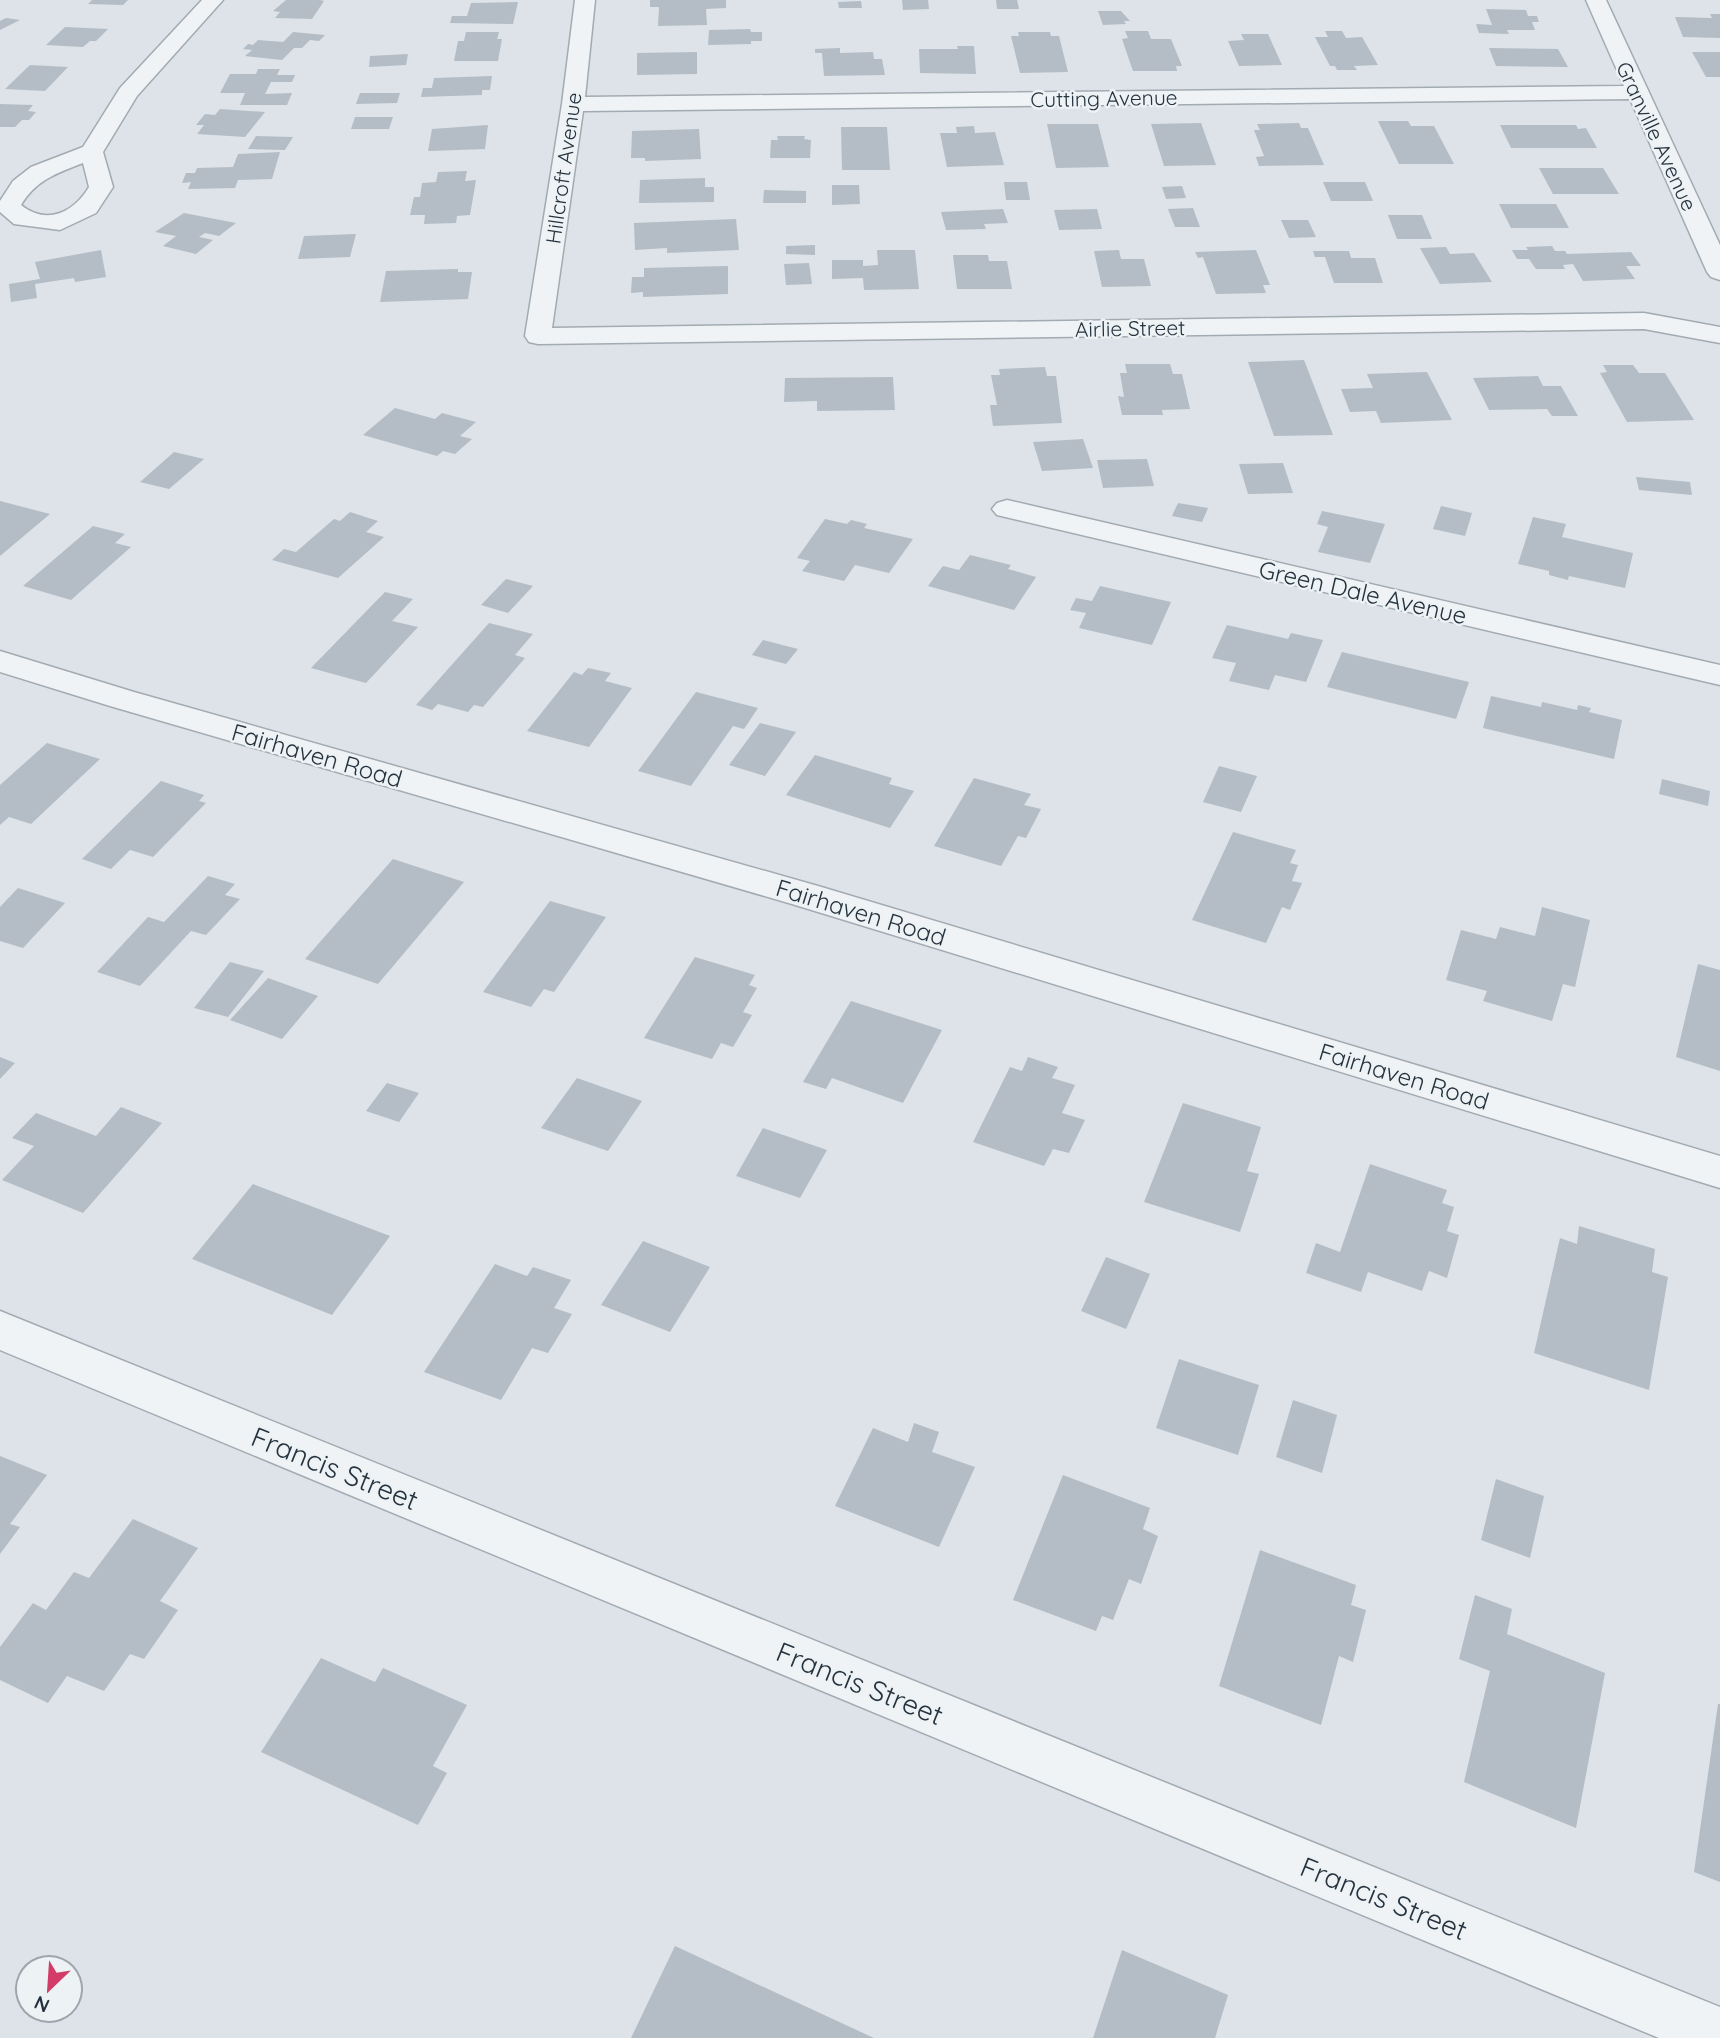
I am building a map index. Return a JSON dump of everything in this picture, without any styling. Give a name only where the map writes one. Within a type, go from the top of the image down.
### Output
[{"type":"street","points":[[92,152],[128,93],[213,0]]},
{"type":"street","name":"Hillcroft Avenue","points":[[538,336],[586,0]]},
{"type":"street","name":"Granville Avenue","points":[[1595,0],[1720,272]]},
{"type":"street","name":"Cutting Avenue","points":[[573,104],[1636,92]]},
{"type":"street","name":"Airlie Street","points":[[538,336],[1644,321],[1720,335]]},
{"type":"street","name":"Green Dale Avenue","points":[[1007,509],[1720,674]]},
{"type":"street","name":"Fairhaven Road","points":[[0,661],[122,699],[804,895],[1720,1172]]},
{"type":"street","name":"Francis Street","points":[[0,1330],[1720,2035]]},
{"type":"building","points":[[92,0],[128,0],[123,5],[88,4]]},
{"type":"building","points":[[286,0],[324,1],[312,19],[275,18],[280,12],[273,11]]},
{"type":"building","points":[[650,0],[726,0],[726,8],[706,9],[707,25],[658,26],[659,7],[650,7]]},
{"type":"building","points":[[902,0],[928,0],[929,9],[903,10]]},
{"type":"building","points":[[996,0],[1017,0],[1019,9],[997,9]]},
{"type":"building","points":[[861,1],[862,8],[839,8],[838,2]]},
{"type":"building","points":[[518,2],[513,24],[450,23],[452,16],[467,16],[471,3]]},
{"type":"building","points":[[1486,9],[1526,10],[1528,16],[1537,16],[1539,22],[1532,22],[1535,30],[1507,30],[1509,34],[1479,33],[1476,24],[1492,25]]},
{"type":"building","points":[[1098,11],[1121,11],[1130,21],[1124,21],[1126,24],[1103,25]]},
{"type":"building","points":[[1710,14],[1720,14],[1720,38],[1683,37],[1675,17],[1712,18]]},
{"type":"building","points":[[6,18],[20,20],[0,30],[0,21]]},
{"type":"building","points":[[65,27],[108,29],[96,41],[90,41],[83,47],[46,45]]},
{"type":"building","points":[[750,29],[751,32],[762,32],[762,41],[751,41],[751,44],[708,45],[709,30]]},
{"type":"building","points":[[1125,31],[1148,31],[1151,39],[1171,39],[1182,66],[1176,66],[1177,71],[1133,71],[1122,39],[1128,38]]},
{"type":"building","points":[[1325,31],[1342,31],[1346,38],[1362,37],[1378,65],[1354,66],[1357,70],[1337,70],[1335,66],[1330,66],[1315,37],[1328,37]]},
{"type":"building","points":[[293,32],[325,35],[319,41],[310,40],[302,48],[294,48],[282,60],[245,56],[252,50],[243,49],[248,44],[253,45],[258,40],[283,42]]},
{"type":"building","points":[[466,32],[499,32],[497,39],[502,39],[498,61],[454,61],[458,41],[464,41]]},
{"type":"building","points":[[1018,32],[1050,32],[1051,36],[1059,36],[1068,72],[1020,73],[1011,36],[1019,36]]},
{"type":"building","points":[[1241,34],[1268,34],[1282,65],[1239,66],[1228,41],[1244,40]]},
{"type":"building","points":[[957,46],[974,46],[976,74],[920,73],[919,49],[958,49]]},
{"type":"building","points":[[840,48],[840,53],[873,52],[874,59],[882,59],[885,75],[824,76],[822,53],[815,53],[815,49]]},
{"type":"building","points":[[1489,48],[1558,49],[1568,67],[1496,66]]},
{"type":"building","points":[[697,52],[697,74],[637,75],[637,53]]},
{"type":"building","points":[[1692,52],[1720,52],[1720,77],[1706,77]]},
{"type":"building","points":[[408,54],[406,65],[369,67],[370,56]]},
{"type":"building","points":[[30,65],[68,67],[45,91],[5,89]]},
{"type":"building","points":[[258,69],[280,69],[277,75],[295,75],[292,82],[271,82],[265,94],[292,93],[287,105],[240,105],[245,93],[220,93],[230,74],[256,74]]},
{"type":"building","points":[[492,76],[490,90],[482,90],[482,95],[421,97],[423,88],[432,88],[434,78]]},
{"type":"building","points":[[360,93],[400,93],[397,103],[356,104]]},
{"type":"building","points":[[0,104],[33,105],[28,111],[36,112],[29,120],[22,120],[15,127],[0,127]]},
{"type":"building","points":[[220,109],[265,112],[245,137],[197,134],[204,125],[196,125],[205,114],[215,115]]},
{"type":"building","points":[[355,117],[393,117],[389,129],[351,129]]},
{"type":"building","points":[[1378,121],[1408,121],[1411,126],[1434,126],[1454,164],[1399,164]]},
{"type":"building","points":[[1201,123],[1216,165],[1164,166],[1151,124]]},
{"type":"building","points":[[1299,123],[1301,128],[1308,128],[1324,165],[1259,166],[1256,157],[1264,156],[1254,130],[1260,130],[1257,124]]},
{"type":"building","points":[[1047,124],[1098,124],[1109,167],[1056,168]]},
{"type":"building","points":[[488,125],[485,149],[428,151],[432,129]]},
{"type":"building","points":[[1500,125],[1576,125],[1578,129],[1586,128],[1597,148],[1511,148]]},
{"type":"building","points":[[974,126],[975,133],[995,132],[1004,165],[947,167],[940,133],[957,133],[956,127]]},
{"type":"building","points":[[841,127],[887,127],[890,170],[842,170]]},
{"type":"building","points":[[699,129],[701,159],[645,161],[645,158],[631,158],[632,131]]},
{"type":"building","points":[[256,136],[293,137],[285,150],[248,149]]},
{"type":"building","points":[[777,136],[805,136],[804,139],[811,140],[810,158],[770,158],[771,140],[778,140]]},
{"type":"building","points":[[280,152],[272,179],[238,180],[235,188],[188,189],[191,182],[182,183],[186,173],[195,173],[197,168],[233,167],[238,154]]},
{"type":"building","points":[[1539,168],[1603,168],[1619,194],[1553,194]]},
{"type":"building","points":[[467,171],[465,181],[476,180],[470,215],[457,216],[456,223],[424,224],[425,215],[410,215],[414,197],[420,197],[422,183],[436,182],[438,172]]},
{"type":"building","points":[[705,178],[705,187],[714,187],[714,202],[639,203],[640,180]]},
{"type":"building","points":[[1004,182],[1027,182],[1030,200],[1006,200]]},
{"type":"building","points":[[1323,182],[1365,182],[1373,201],[1331,201]]},
{"type":"building","points":[[832,185],[859,185],[860,204],[832,205]]},
{"type":"building","points":[[1182,186],[1186,198],[1166,199],[1162,187]]},
{"type":"building","points":[[764,190],[806,191],[806,203],[763,203]]},
{"type":"building","points":[[1499,204],[1556,204],[1569,228],[1511,228]]},
{"type":"building","points":[[1193,208],[1200,227],[1175,227],[1168,209]]},
{"type":"building","points":[[1003,209],[1008,223],[984,224],[986,229],[946,230],[941,212]]},
{"type":"building","points":[[1097,209],[1102,229],[1059,230],[1054,210]]},
{"type":"building","points":[[184,213],[236,223],[219,236],[205,233],[199,237],[213,240],[196,254],[163,246],[176,236],[155,232]]},
{"type":"building","points":[[1388,215],[1422,215],[1432,239],[1397,239]]},
{"type":"building","points":[[736,219],[739,250],[667,253],[667,248],[635,250],[634,223]]},
{"type":"building","points":[[1281,220],[1308,220],[1316,237],[1289,238]]},
{"type":"building","points":[[356,234],[350,257],[298,259],[304,236]]},
{"type":"building","points":[[815,245],[815,255],[786,254],[786,246]]},
{"type":"building","points":[[1552,246],[1555,251],[1565,251],[1567,254],[1631,252],[1641,266],[1626,266],[1635,279],[1583,281],[1573,264],[1563,265],[1565,269],[1536,269],[1529,259],[1517,259],[1512,250]]},
{"type":"building","points":[[1446,247],[1450,254],[1474,253],[1492,282],[1440,284],[1420,248]]},
{"type":"building","points":[[101,250],[106,277],[75,282],[74,278],[35,284],[37,298],[11,302],[9,284],[40,279],[35,262]]},
{"type":"building","points":[[877,250],[915,250],[919,289],[864,290],[863,278],[832,279],[832,260],[863,260],[863,266],[878,265]]},
{"type":"building","points":[[1119,250],[1121,259],[1144,259],[1151,286],[1102,287],[1094,251]]},
{"type":"building","points":[[1256,250],[1270,285],[1263,285],[1266,293],[1216,294],[1203,257],[1198,258],[1195,252]]},
{"type":"building","points":[[1313,251],[1349,251],[1351,258],[1375,258],[1383,283],[1334,283],[1325,257],[1315,257]]},
{"type":"building","points":[[953,255],[988,255],[989,261],[1007,261],[1012,289],[957,289]]},
{"type":"building","points":[[809,263],[812,284],[786,285],[784,264]]},
{"type":"building","points":[[728,266],[728,294],[643,297],[643,292],[631,293],[632,277],[644,277],[644,268]]},
{"type":"building","points":[[458,269],[458,272],[472,272],[468,299],[380,302],[386,271]]},
{"type":"building","points":[[1304,360],[1333,435],[1274,436],[1248,362]]},
{"type":"building","points":[[1125,364],[1170,364],[1173,374],[1182,374],[1190,409],[1162,410],[1163,415],[1122,415],[1118,396],[1124,397],[1120,373],[1127,373]]},
{"type":"building","points":[[1603,365],[1633,365],[1639,373],[1665,373],[1694,420],[1627,422],[1600,373],[1607,372]]},
{"type":"building","points":[[1045,367],[1047,376],[1056,376],[1062,423],[993,426],[990,405],[997,405],[991,375],[1000,375],[999,369]]},
{"type":"building","points":[[1427,372],[1452,420],[1381,423],[1376,411],[1350,412],[1341,389],[1373,388],[1367,374]]},
{"type":"building","points":[[1538,376],[1543,386],[1561,386],[1578,416],[1552,416],[1547,409],[1489,410],[1473,378]]},
{"type":"building","points":[[893,377],[895,410],[817,411],[817,401],[784,402],[785,378]]},
{"type":"building","points":[[395,408],[435,419],[442,413],[476,422],[460,436],[472,439],[455,454],[443,451],[437,456],[363,435]]},
{"type":"building","points":[[1083,439],[1093,468],[1042,471],[1033,442]]},
{"type":"building","points":[[174,452],[204,459],[169,489],[140,482]]},
{"type":"building","points":[[1147,459],[1154,486],[1103,488],[1097,460]]},
{"type":"building","points":[[1283,463],[1293,493],[1248,494],[1239,464]]},
{"type":"building","points":[[1636,477],[1690,482],[1692,495],[1639,490]]},
{"type":"building","points":[[0,501],[50,514],[0,556]]},
{"type":"building","points":[[1178,503],[1208,508],[1202,522],[1172,516]]},
{"type":"building","points":[[1441,506],[1472,513],[1465,536],[1433,529]]},
{"type":"building","points":[[1322,511],[1385,524],[1370,563],[1318,552],[1328,527],[1317,524]]},
{"type":"building","points":[[350,512],[378,521],[366,532],[384,537],[338,578],[272,560],[284,549],[296,552],[334,519],[340,521]]},
{"type":"building","points":[[1533,517],[1566,524],[1562,537],[1633,553],[1625,588],[1569,576],[1568,580],[1549,575],[1549,571],[1518,564]]},
{"type":"building","points":[[825,519],[847,524],[851,520],[867,524],[864,528],[913,539],[889,573],[855,565],[844,581],[802,571],[810,561],[797,558]]},
{"type":"building","points":[[93,526],[125,534],[115,543],[131,547],[71,600],[23,586]]},
{"type":"building","points":[[970,555],[1011,565],[1008,569],[1036,577],[1014,610],[928,586],[943,566],[959,570]]},
{"type":"building","points":[[506,579],[533,586],[508,613],[481,605]]},
{"type":"building","points":[[1100,586],[1171,602],[1152,645],[1079,628],[1086,613],[1070,610],[1076,598],[1092,601]]},
{"type":"building","points":[[385,592],[413,599],[392,621],[418,627],[366,683],[311,668]]},
{"type":"building","points":[[489,623],[533,634],[515,655],[525,658],[483,707],[474,705],[468,712],[438,704],[432,710],[416,705]]},
{"type":"building","points":[[1227,625],[1288,639],[1291,633],[1323,640],[1306,682],[1275,675],[1269,690],[1229,681],[1236,663],[1212,658]]},
{"type":"building","points":[[763,640],[798,649],[786,664],[752,655]]},
{"type":"building","points":[[1342,652],[1469,682],[1456,719],[1327,687]]},
{"type":"building","points":[[588,668],[611,673],[605,681],[632,688],[589,747],[527,731],[574,672],[582,675]]},
{"type":"building","points":[[696,692],[758,708],[744,729],[733,726],[691,786],[638,771]]},
{"type":"building","points":[[1491,696],[1541,707],[1542,702],[1577,710],[1578,705],[1591,708],[1589,712],[1622,720],[1614,759],[1483,728]]},
{"type":"building","points":[[760,723],[796,732],[765,776],[729,765]]},
{"type":"building","points":[[47,743],[100,759],[31,824],[9,817],[0,825],[0,785]]},
{"type":"building","points":[[815,755],[892,778],[889,784],[914,791],[890,828],[786,795]]},
{"type":"building","points":[[1219,766],[1257,776],[1241,812],[1203,802]]},
{"type":"building","points":[[974,778],[1031,794],[1024,805],[1041,809],[1026,838],[1018,836],[1001,866],[934,846]]},
{"type":"building","points":[[1662,779],[1710,791],[1708,806],[1659,794]]},
{"type":"building","points":[[161,781],[204,795],[199,801],[206,803],[153,857],[130,850],[111,869],[82,859]]},
{"type":"building","points":[[1233,832],[1296,850],[1290,863],[1298,865],[1292,881],[1302,883],[1290,910],[1282,907],[1266,943],[1192,920]]},
{"type":"building","points":[[393,859],[464,882],[378,984],[305,959]]},
{"type":"building","points":[[208,876],[235,884],[225,895],[240,899],[206,935],[191,931],[140,986],[97,972],[148,917],[164,922]]},
{"type":"building","points":[[18,888],[65,903],[23,948],[0,941],[0,907]]},
{"type":"building","points":[[550,901],[606,917],[554,992],[544,989],[531,1007],[483,992]]},
{"type":"building","points":[[1542,907],[1590,920],[1575,987],[1563,984],[1552,1021],[1483,1001],[1487,991],[1446,980],[1461,930],[1496,939],[1500,927],[1535,936]]},
{"type":"building","points":[[695,957],[755,975],[749,985],[757,988],[743,1012],[752,1015],[733,1047],[721,1043],[712,1059],[644,1038]]},
{"type":"building","points":[[230,962],[264,971],[228,1017],[194,1008]]},
{"type":"building","points":[[1698,964],[1720,970],[1720,1071],[1676,1057]]},
{"type":"building","points":[[268,978],[318,996],[282,1039],[230,1020]]},
{"type":"building","points":[[851,1001],[942,1030],[903,1103],[832,1078],[826,1089],[803,1082]]},
{"type":"building","points":[[0,1057],[15,1063],[0,1079]]},
{"type":"building","points":[[1028,1057],[1058,1067],[1052,1078],[1075,1085],[1062,1113],[1085,1120],[1069,1153],[1053,1149],[1044,1166],[973,1142],[1010,1067],[1022,1071]]},
{"type":"building","points":[[577,1078],[642,1101],[608,1151],[541,1128]]},
{"type":"building","points":[[387,1083],[419,1093],[399,1122],[366,1111]]},
{"type":"building","points":[[1183,1103],[1261,1127],[1247,1171],[1259,1174],[1240,1232],[1144,1202]]},
{"type":"building","points":[[121,1107],[162,1123],[83,1213],[2,1180],[34,1146],[12,1138],[36,1113],[96,1136]]},
{"type":"building","points":[[763,1128],[827,1150],[800,1198],[736,1176]]},
{"type":"building","points":[[1370,1164],[1447,1190],[1442,1203],[1454,1207],[1447,1231],[1459,1235],[1447,1278],[1429,1271],[1422,1291],[1368,1272],[1361,1292],[1306,1273],[1316,1243],[1340,1252]]},
{"type":"building","points":[[253,1184],[390,1236],[332,1315],[192,1259]]},
{"type":"building","points":[[1579,1226],[1655,1249],[1652,1272],[1668,1277],[1649,1390],[1534,1353],[1560,1238],[1577,1244]]},
{"type":"building","points":[[643,1241],[710,1267],[670,1332],[601,1305]]},
{"type":"building","points":[[1106,1257],[1150,1274],[1126,1329],[1081,1311]]},
{"type":"building","points":[[495,1264],[527,1276],[533,1267],[571,1280],[554,1308],[572,1314],[548,1353],[532,1348],[501,1400],[424,1372]]},
{"type":"building","points":[[1179,1359],[1259,1385],[1238,1455],[1156,1428]]},
{"type":"building","points":[[1293,1400],[1337,1415],[1322,1473],[1276,1457]]},
{"type":"building","points":[[914,1423],[939,1432],[932,1452],[975,1467],[939,1547],[835,1506],[873,1428],[908,1442]]},
{"type":"building","points":[[0,1456],[47,1475],[10,1524],[20,1527],[0,1554]]},
{"type":"building","points":[[1063,1475],[1150,1508],[1143,1529],[1158,1536],[1141,1584],[1129,1579],[1113,1620],[1102,1616],[1096,1631],[1013,1600]]},
{"type":"building","points":[[1496,1479],[1544,1496],[1530,1558],[1481,1540]]},
{"type":"building","points":[[133,1519],[198,1548],[160,1601],[178,1610],[144,1659],[130,1654],[104,1691],[67,1676],[48,1703],[0,1680],[0,1647],[33,1603],[46,1610],[74,1572],[89,1578]]},
{"type":"building","points":[[1260,1550],[1356,1585],[1351,1605],[1366,1610],[1353,1662],[1339,1656],[1321,1725],[1219,1686]]},
{"type":"building","points":[[1475,1595],[1512,1609],[1507,1634],[1605,1673],[1576,1828],[1464,1782],[1490,1671],[1459,1659]]},
{"type":"building","points":[[321,1658],[375,1682],[383,1668],[467,1705],[433,1766],[447,1773],[418,1825],[261,1752]]},
{"type":"building","points":[[1720,1704],[1720,1882],[1694,1872]]},
{"type":"building","points":[[675,1946],[874,2038],[631,2038]]},
{"type":"building","points":[[1122,1950],[1228,1995],[1215,2038],[1093,2038]]}]
